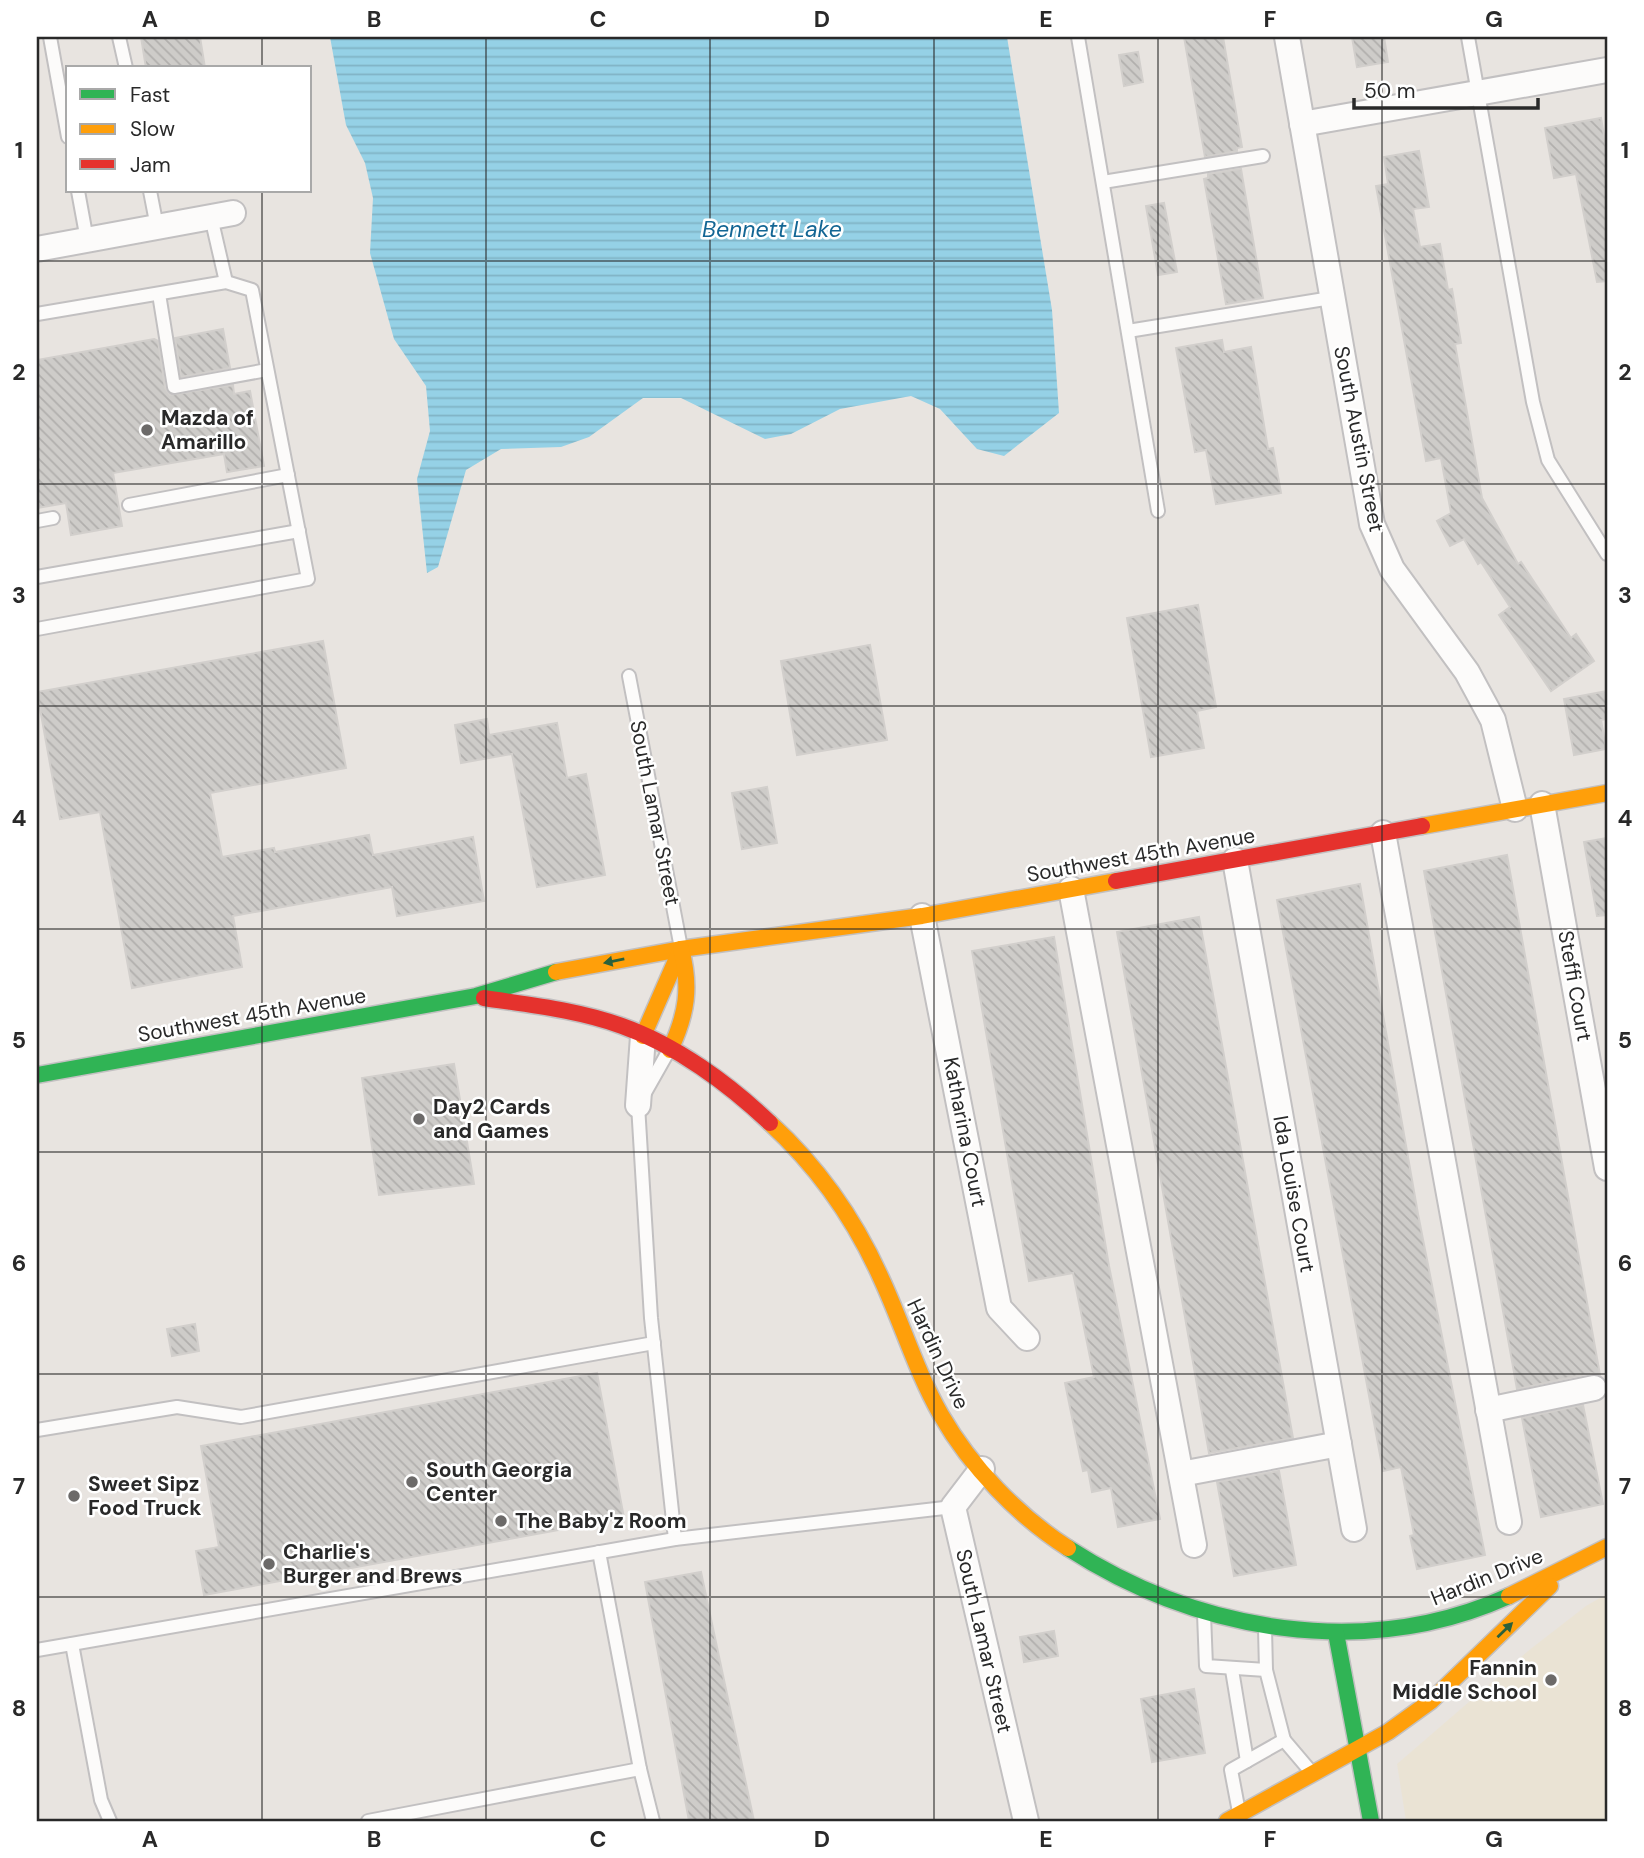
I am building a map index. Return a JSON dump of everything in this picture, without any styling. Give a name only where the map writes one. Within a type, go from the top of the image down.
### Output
[{"type":"street","name":"South Austin Street","points":[[1287,37],[1372,524],[1392,569],[1467,672],[1493,720],[1515,809]]},
{"type":"street","points":[[1301,124],[1607,71]]},
{"type":"street","points":[[37,246],[87,240],[222,215]]},
{"type":"street","name":"Southwest 45th Avenue","points":[[41,1074],[475,996],[561,971],[681,949],[922,916],[1607,793]]},
{"type":"street","name":"Steffi Court","points":[[1542,804],[1607,1168]]},
{"type":"street","points":[[1383,833],[1509,1522]]},
{"type":"street","name":"Ida Louise Court","points":[[1235,860],[1354,1529]]},
{"type":"street","points":[[1071,889],[1194,1545]]},
{"type":"street","name":"Katharina Court","points":[[922,916],[999,1308],[1027,1338]]},
{"type":"street","points":[[713,962],[738,946],[762,938]]},
{"type":"street","points":[[681,949],[691,995]]},
{"type":"street","points":[[638,1105],[643,1036],[681,949]]},
{"type":"street","points":[[670,1050],[687,1016],[691,995],[701,975]]},
{"type":"street","name":"Hardin Drive","points":[[475,996],[570,1011],[621,1025],[693,1061],[734,1090],[779,1129],[814,1168],[842,1206],[871,1256],[925,1384],[954,1436],[1007,1501],[1066,1550],[1111,1577],[1161,1600],[1204,1615],[1265,1628],[1336,1633],[1377,1632],[1448,1619],[1529,1587],[1607,1547]]},
{"type":"street","points":[[1488,1410],[1594,1388]]},
{"type":"street","points":[[1181,1474],[1339,1444]]},
{"type":"street","points":[[953,1507],[982,1469]]},
{"type":"street","name":"South Lamar Street","points":[[953,1507],[1026,1821]]},
{"type":"street","points":[[1233,1819],[1358,1751],[1431,1701],[1576,1562]]},
{"type":"street","points":[[1336,1633],[1371,1821]]},
{"type":"lane","points":[[50,37],[66,126]]},
{"type":"lane","points":[[119,37],[126,66]]},
{"type":"lane","points":[[1079,37],[1158,511]]},
{"type":"lane","points":[[1468,37],[1533,402],[1548,460],[1607,554]]},
{"type":"lane","points":[[1103,182],[1263,156]]},
{"type":"lane","points":[[78,192],[87,240]]},
{"type":"lane","points":[[150,192],[157,227]]},
{"type":"lane","points":[[222,215],[226,282]]},
{"type":"lane","points":[[37,314],[226,282],[252,290],[308,579],[37,629]]},
{"type":"lane","points":[[159,294],[174,387],[267,370]]},
{"type":"lane","points":[[1128,331],[1331,298]]},
{"type":"lane","points":[[129,505],[288,475]]},
{"type":"lane","points":[[37,521],[53,519]]},
{"type":"lane","points":[[37,578],[299,531]]},
{"type":"lane","name":"South Lamar Street","points":[[629,676],[681,949]]},
{"type":"lane","points":[[670,1050],[638,1105],[654,1343],[675,1539]]},
{"type":"lane","points":[[37,1430],[177,1407],[241,1417],[654,1343]]},
{"type":"lane","points":[[37,1650],[675,1539],[953,1507]]},
{"type":"lane","points":[[599,1552],[640,1769],[653,1821]]},
{"type":"lane","points":[[1204,1615],[1206,1666],[1266,1671]]},
{"type":"lane","points":[[1265,1628],[1266,1671],[1284,1740],[1314,1775]]},
{"type":"lane","points":[[72,1644],[101,1800],[110,1821]]},
{"type":"lane","points":[[1232,1670],[1247,1761]]},
{"type":"lane","points":[[1233,1819],[1231,1770],[1284,1740]]},
{"type":"lane","points":[[368,1821],[640,1769]]},
{"type":"shaded area","name":"Fannin Middle School","points":[[1607,1594],[1607,1821],[1406,1821],[1397,1764],[1528,1651],[1586,1606]]},
{"type":"water","name":"Bennett Lake","points":[[330,37],[1007,37],[1052,310],[1059,413],[1004,456],[977,449],[940,409],[911,396],[840,409],[791,434],[765,439],[681,398],[643,398],[589,437],[561,447],[501,449],[466,470],[438,567],[427,573],[417,479],[430,431],[426,386],[394,339],[370,253],[373,198],[365,163],[346,125]]},
{"type":"building","points":[[141,37],[200,37],[205,66],[146,66]]},
{"type":"building","points":[[1184,37],[1223,37],[1242,147],[1237,148],[1237,151],[1205,157]]},
{"type":"building","points":[[1352,37],[1384,37],[1388,62],[1357,67]]},
{"type":"building","points":[[1138,52],[1143,82],[1124,86],[1119,55]]},
{"type":"building","points":[[1601,118],[1607,153],[1607,281],[1597,282],[1576,174],[1554,178],[1545,128]]},
{"type":"building","points":[[1419,151],[1429,207],[1413,209],[1420,247],[1440,244],[1448,290],[1452,289],[1461,343],[1455,344],[1482,498],[1518,564],[1521,562],[1571,638],[1576,634],[1594,661],[1551,691],[1499,615],[1510,607],[1481,562],[1478,564],[1464,539],[1450,546],[1437,521],[1451,513],[1441,458],[1426,461],[1376,186],[1388,184],[1384,157]]},
{"type":"building","points":[[1241,169],[1263,298],[1226,304],[1204,179],[1208,178],[1208,174]]},
{"type":"building","points":[[1164,203],[1177,272],[1158,275],[1146,206]]},
{"type":"building","points":[[223,329],[230,368],[181,377],[175,338]]},
{"type":"building","name":"Mazda of Amarillo","points":[[154,339],[158,341],[165,388],[170,395],[233,385],[234,394],[250,391],[264,466],[227,472],[224,454],[113,473],[122,526],[71,535],[66,503],[37,508],[37,360]]},
{"type":"building","points":[[1222,340],[1224,352],[1251,347],[1268,449],[1273,448],[1281,493],[1216,504],[1206,450],[1195,452],[1176,348]]},
{"type":"building","points":[[1198,605],[1216,707],[1197,711],[1204,748],[1151,757],[1127,618]]},
{"type":"building","points":[[323,641],[346,768],[210,793],[222,857],[274,848],[275,852],[369,835],[373,855],[473,837],[484,901],[397,916],[392,887],[233,916],[242,967],[132,988],[100,812],[60,819],[37,692]]},
{"type":"building","points":[[870,645],[887,740],[797,755],[781,661]]},
{"type":"building","points":[[1607,691],[1607,719],[1601,720],[1606,749],[1574,755],[1564,699]]},
{"type":"building","points":[[487,719],[489,735],[557,723],[567,778],[586,774],[605,875],[537,887],[512,754],[461,763],[455,725]]},
{"type":"building","points":[[767,787],[777,843],[742,849],[732,793]]},
{"type":"building","points":[[1607,838],[1607,915],[1597,916],[1584,842]]},
{"type":"building","points":[[1507,855],[1600,1375],[1591,1373],[1517,1389],[1424,871]]},
{"type":"building","points":[[1360,884],[1418,1214],[1485,1555],[1417,1569],[1410,1536],[1414,1535],[1401,1467],[1383,1471],[1277,900]]},
{"type":"building","points":[[1199,917],[1293,1438],[1209,1453],[1117,932]]},
{"type":"building","points":[[1054,937],[1109,1266],[1160,1519],[1118,1527],[1111,1488],[1092,1492],[1088,1470],[1083,1471],[1065,1383],[1094,1377],[1073,1273],[1029,1281],[972,951]]},
{"type":"building","points":[[454,1064],[474,1184],[379,1195],[362,1078]]},
{"type":"building","points":[[195,1324],[199,1351],[172,1356],[167,1329]]},
{"type":"building","name":"South Georgia Center","points":[[597,1373],[624,1518],[204,1595],[196,1551],[219,1547],[201,1446]]},
{"type":"building","points":[[1583,1405],[1603,1504],[1541,1517],[1522,1418]]},
{"type":"building","points":[[1279,1471],[1296,1565],[1234,1576],[1217,1482]]},
{"type":"building","points":[[701,1572],[754,1821],[689,1821],[645,1582]]},
{"type":"building","points":[[1054,1631],[1058,1656],[1024,1662],[1020,1637]]},
{"type":"building","points":[[1194,1689],[1205,1753],[1152,1762],[1141,1699]]},
{"type":"traffic: fast","points":[[37,1075],[476,996],[556,972]]},
{"type":"traffic: fast","points":[[1068,1548],[1118,1577],[1172,1600],[1227,1617],[1283,1628],[1340,1632],[1398,1628],[1454,1616],[1509,1596]]},
{"type":"traffic: fast","points":[[1336,1633],[1371,1821]]},
{"type":"traffic: slow","points":[[1422,826],[1607,793]]},
{"type":"traffic: slow","points":[[556,972],[681,949],[922,916],[1116,881]]},
{"type":"traffic: slow","points":[[643,1036],[681,949]]},
{"type":"traffic: slow","points":[[670,1050],[686,1000],[686,976],[681,949]]},
{"type":"traffic: slow","points":[[770,1123],[804,1157],[859,1235],[889,1295],[924,1381],[941,1415],[966,1453],[1014,1506],[1068,1548]]},
{"type":"traffic: slow","points":[[1509,1596],[1607,1547]]},
{"type":"traffic: slow","points":[[1227,1821],[1388,1732],[1431,1701],[1550,1586]]},
{"type":"traffic: jam","points":[[1116,881],[1422,826]]},
{"type":"traffic: jam","points":[[484,998],[588,1016],[642,1034],[701,1067],[770,1123]]},
{"type":"place","name":"Mazda of Amarillo","points":[[147,430]]},
{"type":"place","name":"Day2 Cards and Games","points":[[419,1119]]},
{"type":"place","name":"South Georgia Center","points":[[412,1482]]},
{"type":"place","name":"Sweet Sipz Food Truck","points":[[74,1496]]},
{"type":"place","name":"The Baby'z Room","points":[[501,1521]]},
{"type":"place","name":"Charlie's Burger and Brews","points":[[269,1564]]},
{"type":"place","name":"Fannin Middle School","points":[[1551,1680]]}]
